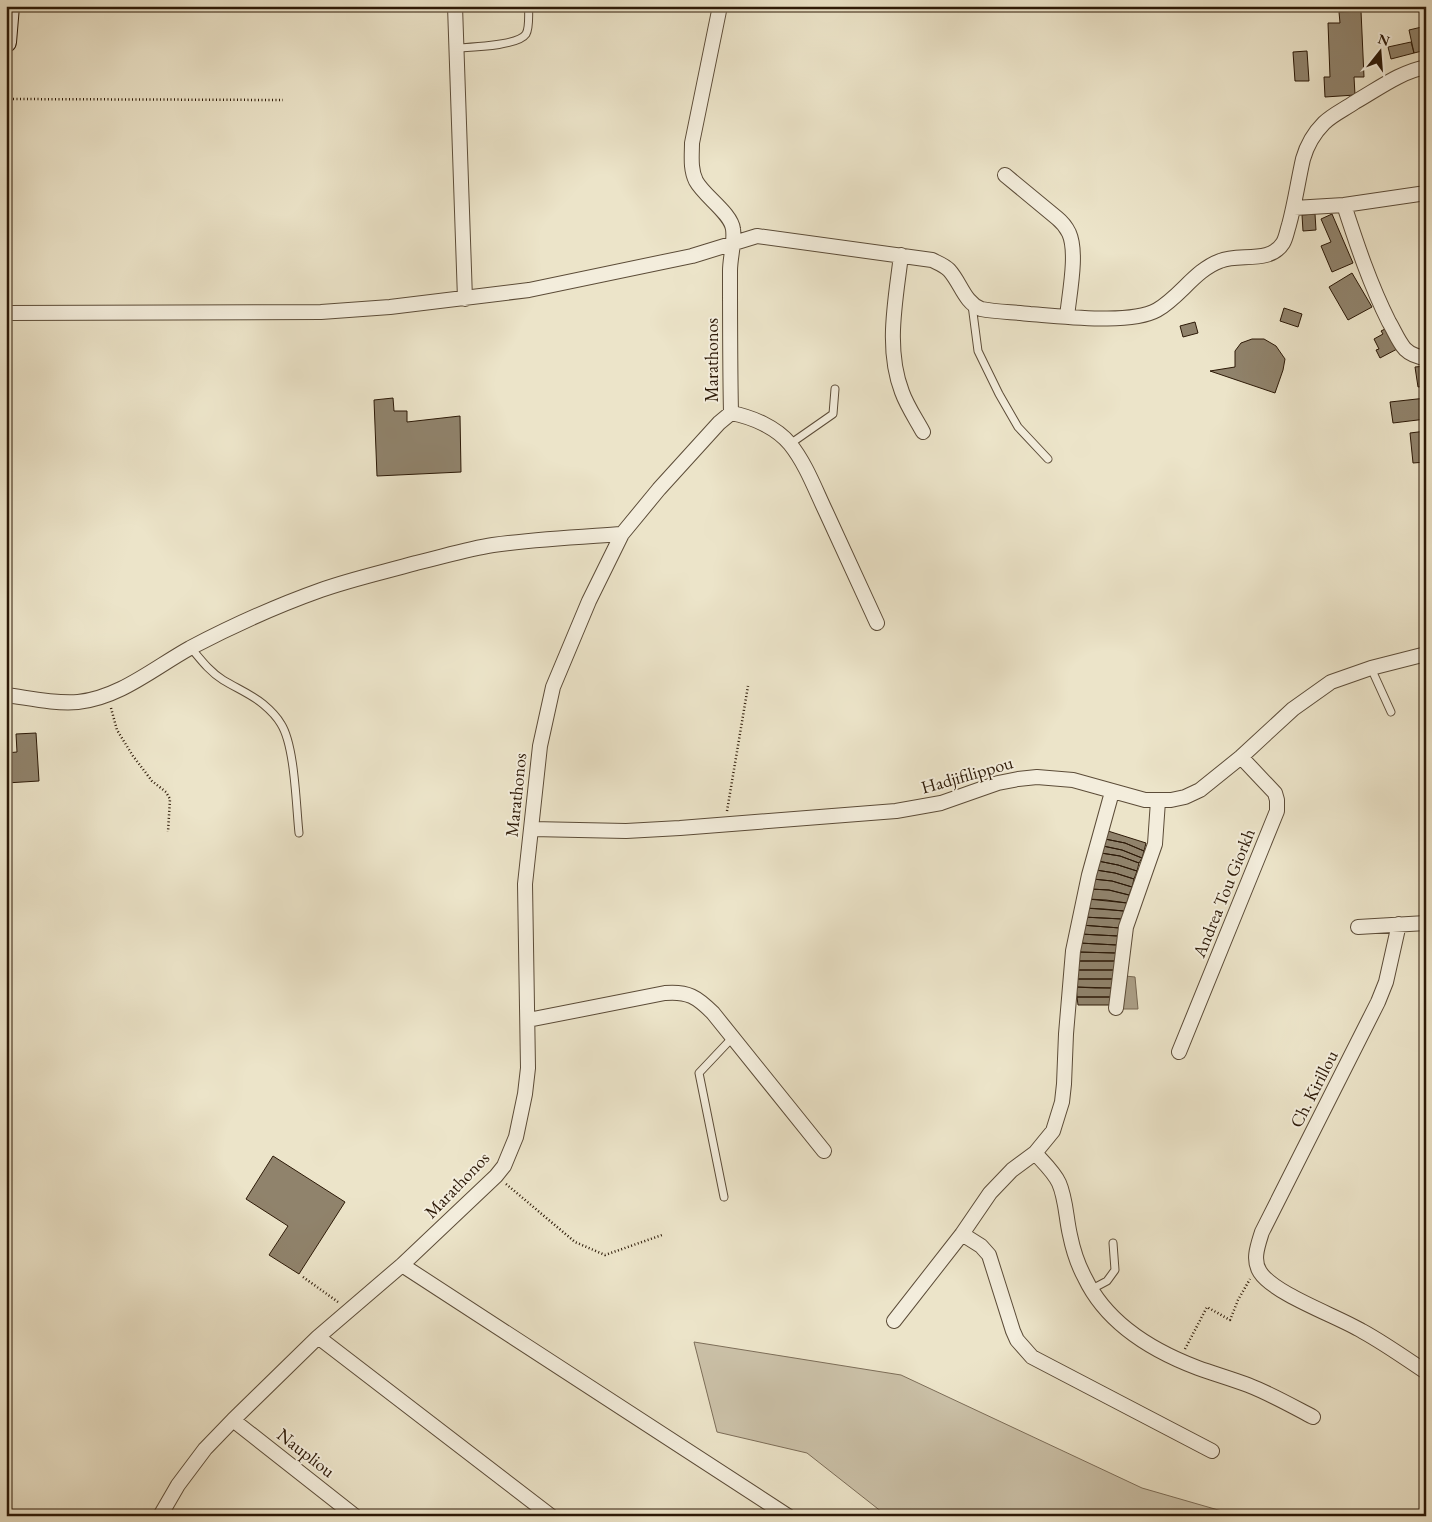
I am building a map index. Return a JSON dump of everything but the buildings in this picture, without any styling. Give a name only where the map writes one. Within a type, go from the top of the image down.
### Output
[{"type":"main road","points":[[6,42],[9,6]]},
{"type":"street","points":[[455,6],[465,299]]},
{"type":"street","name":"Marathonos","points":[[160,1516],[183,1478],[205,1449],[318,1337],[402,1265],[496,1176],[504,1166],[511,1151],[520,1122],[528,1068],[526,884],[540,746],[553,687],[589,601],[622,534],[665,482],[730,413],[730,271],[733,229],[731,223],[702,190],[695,179],[692,167],[692,143],[720,6]]},
{"type":"street","points":[[6,313],[321,312],[390,307],[529,290],[692,256],[757,236],[932,260],[944,266],[955,278],[972,306],[990,311],[1067,317],[1132,317],[1146,315],[1157,310],[1175,297],[1208,267],[1219,261],[1229,258],[1270,254],[1277,250],[1283,243],[1294,208],[1307,146],[1314,134],[1325,122],[1390,81],[1406,72],[1426,67]]},
{"type":"street","points":[[1005,175],[1060,221],[1069,233],[1073,253],[1067,317]]},
{"type":"street","points":[[1294,208],[1344,205],[1426,192]]},
{"type":"street","points":[[1344,205],[1359,252],[1377,298],[1399,341],[1414,355],[1426,358]]},
{"type":"street","points":[[901,255],[894,312],[893,348],[895,366],[902,392],[923,432]]},
{"type":"street","points":[[730,413],[751,418],[765,424],[790,444],[808,473],[877,623]]},
{"type":"street","points":[[6,695],[57,702],[78,702],[122,688],[191,648],[281,605],[373,574],[466,550],[494,545],[622,534]]},
{"type":"street","name":"Hadjifilippou","points":[[532,830],[626,830],[918,808],[941,803],[998,783],[1018,778],[1037,777],[1073,780],[1145,800],[1158,801],[1184,797],[1200,790],[1241,757],[1293,709],[1317,691],[1345,676],[1426,654]]},
{"type":"street","name":"Andrea Tou Giorkh","points":[[1179,1052],[1276,812],[1277,800],[1275,792],[1241,757]]},
{"type":"street","points":[[894,1321],[962,1234],[990,1193],[1012,1170],[1036,1154],[1053,1131],[1062,1102],[1073,951],[1089,875],[1112,792]]},
{"type":"street","points":[[1116,1008],[1126,927],[1156,844],[1158,801]]},
{"type":"street","points":[[1358,926],[1426,923]]},
{"type":"street","name":"Ch. Kirillou","points":[[1257,1267],[1256,1257],[1262,1232],[1378,1002],[1386,982],[1399,924]]},
{"type":"street","points":[[528,1020],[677,992],[690,995],[700,1000],[713,1013],[824,1151]]},
{"type":"street","points":[[1036,1154],[1058,1181],[1063,1194],[1070,1236],[1078,1263],[1092,1289],[1116,1320],[1132,1334],[1151,1346],[1196,1367],[1263,1391],[1313,1417]]},
{"type":"street","points":[[962,1234],[981,1246],[989,1256],[1013,1331],[1017,1340],[1032,1357],[1212,1452]]},
{"type":"street","points":[[402,1265],[788,1516]]},
{"type":"street","points":[[1257,1267],[1267,1282],[1282,1292],[1361,1330],[1426,1372]]},
{"type":"street","points":[[318,1337],[551,1516]]},
{"type":"street","name":"Naupliou","points":[[233,1420],[355,1516]]},
{"type":"lane","points":[[457,48],[510,42],[520,39],[528,29],[528,6]]},
{"type":"lane","points":[[972,306],[978,351],[999,394],[1018,427],[1048,459]]},
{"type":"lane","points":[[790,444],[833,414],[835,389]]},
{"type":"lane","points":[[191,648],[208,668],[223,680],[244,691],[263,705],[281,724],[292,762],[299,833]]},
{"type":"lane","points":[[1371,668],[1391,712]]},
{"type":"lane","points":[[724,1197],[699,1073],[733,1037]]},
{"type":"lane","points":[[1092,1289],[1106,1281],[1115,1270],[1113,1243]]},
{"type":"path","points":[[6,99],[283,100]]},
{"type":"path","points":[[725,824],[748,686]]},
{"type":"path","points":[[108,694],[117,730],[152,781],[166,792],[170,799],[168,832]]},
{"type":"path","points":[[496,1176],[575,1242],[605,1255],[662,1235]]},
{"type":"path","points":[[1179,1359],[1207,1307],[1230,1320],[1238,1300],[1257,1267]]},
{"type":"path","points":[[303,1277],[349,1310]]},
{"type":"shaded area","points":[[1125,976],[1135,977],[1138,1009],[1120,1009]]},
{"type":"shaded area","points":[[694,1342],[901,1375],[1142,1488],[1239,1516],[887,1516],[807,1453],[717,1432]]}]
